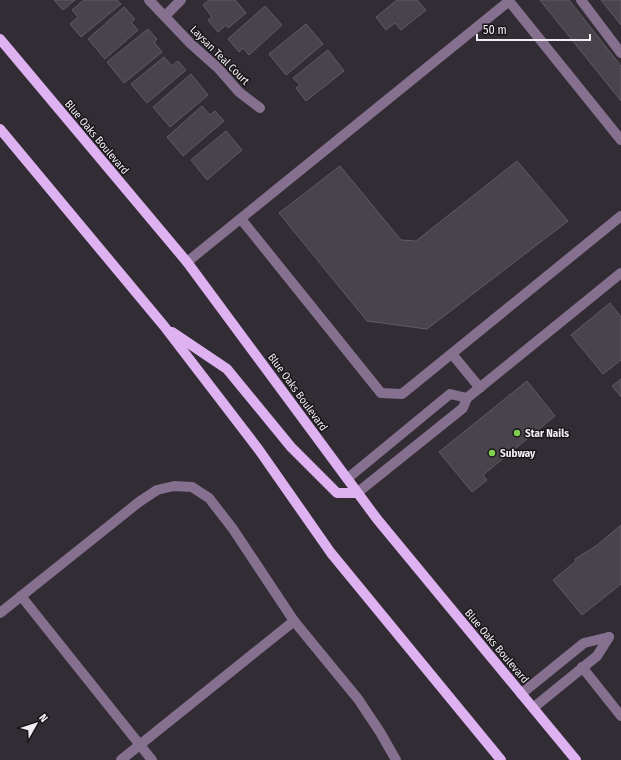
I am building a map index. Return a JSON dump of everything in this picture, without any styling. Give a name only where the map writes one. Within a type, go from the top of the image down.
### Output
[{"type":"main road","name":"Blue Oaks Boulevard","points":[[0,39],[187,262],[230,318],[324,449],[348,478],[357,493],[377,519],[576,760]]},
{"type":"main road","points":[[0,129],[164,326],[259,450],[330,553],[501,760]]},
{"type":"main road","points":[[164,326],[227,369],[291,447],[337,493],[357,493]]},
{"type":"street","name":"Laysan Teal Court","points":[[149,0],[191,44],[218,68],[239,92],[260,108]]},
{"type":"street","points":[[165,16],[181,0]]},
{"type":"street","points":[[581,0],[621,53]]},
{"type":"street","points":[[187,262],[509,1],[621,140]]},
{"type":"street","points":[[241,219],[381,393],[402,394],[621,216]]},
{"type":"street","points":[[357,493],[463,408],[467,398],[620,274]]},
{"type":"street","points":[[452,354],[480,388]]},
{"type":"street","points":[[348,478],[450,394],[467,398]]},
{"type":"street","points":[[0,612],[138,502],[157,490],[174,486],[192,487],[209,498],[234,529],[294,621],[358,699],[380,732],[396,760]]},
{"type":"street","points":[[21,596],[152,760]]},
{"type":"street","points":[[121,760],[294,621]]},
{"type":"street","points":[[521,694],[584,642],[608,637],[597,656],[533,708]]},
{"type":"street","points":[[582,667],[621,716]]},
{"type":"building","points":[[54,0],[75,0],[63,10]]},
{"type":"building","points":[[84,0],[117,0],[121,4],[81,37],[70,24],[78,17],[72,10]]},
{"type":"building","points":[[209,0],[235,0],[246,13],[228,28],[226,25],[218,32],[208,20],[212,17],[203,5]]},
{"type":"building","points":[[397,0],[417,0],[426,10],[401,30],[395,23],[386,30],[376,17]]},
{"type":"building","points":[[540,0],[569,0],[621,66],[621,101]]},
{"type":"building","points":[[601,0],[621,0],[621,25]]},
{"type":"building","points":[[265,6],[282,25],[249,55],[243,48],[239,52],[228,39]]},
{"type":"building","points":[[124,7],[135,19],[131,22],[138,30],[105,59],[88,39]]},
{"type":"building","points":[[306,24],[323,44],[286,75],[269,54]]},
{"type":"building","points":[[148,29],[157,39],[154,42],[162,52],[124,83],[107,62]]},
{"type":"building","points":[[328,50],[344,71],[306,101],[296,88],[300,85],[293,78]]},
{"type":"building","points":[[164,57],[172,66],[178,61],[186,70],[147,103],[131,84]]},
{"type":"building","points":[[191,74],[208,95],[170,127],[153,107]]},
{"type":"building","points":[[202,106],[210,115],[215,111],[224,121],[183,156],[167,137]]},
{"type":"building","points":[[226,131],[242,150],[207,180],[191,160]]},
{"type":"building","points":[[517,161],[568,221],[427,329],[367,321],[279,213],[340,166],[401,240],[416,241]]},
{"type":"building","points":[[610,303],[621,317],[621,360],[603,374],[571,335]]},
{"type":"building","points":[[621,379],[621,397],[612,386]]},
{"type":"building","points":[[527,381],[555,416],[483,475],[487,480],[472,492],[439,452]]},
{"type":"building","points":[[621,525],[621,584],[582,615],[553,580],[576,561],[575,559],[596,546]]},
{"type":"place","name":"Star Nails","points":[[517,433]]},
{"type":"place","name":"Subway","points":[[492,453]]}]
